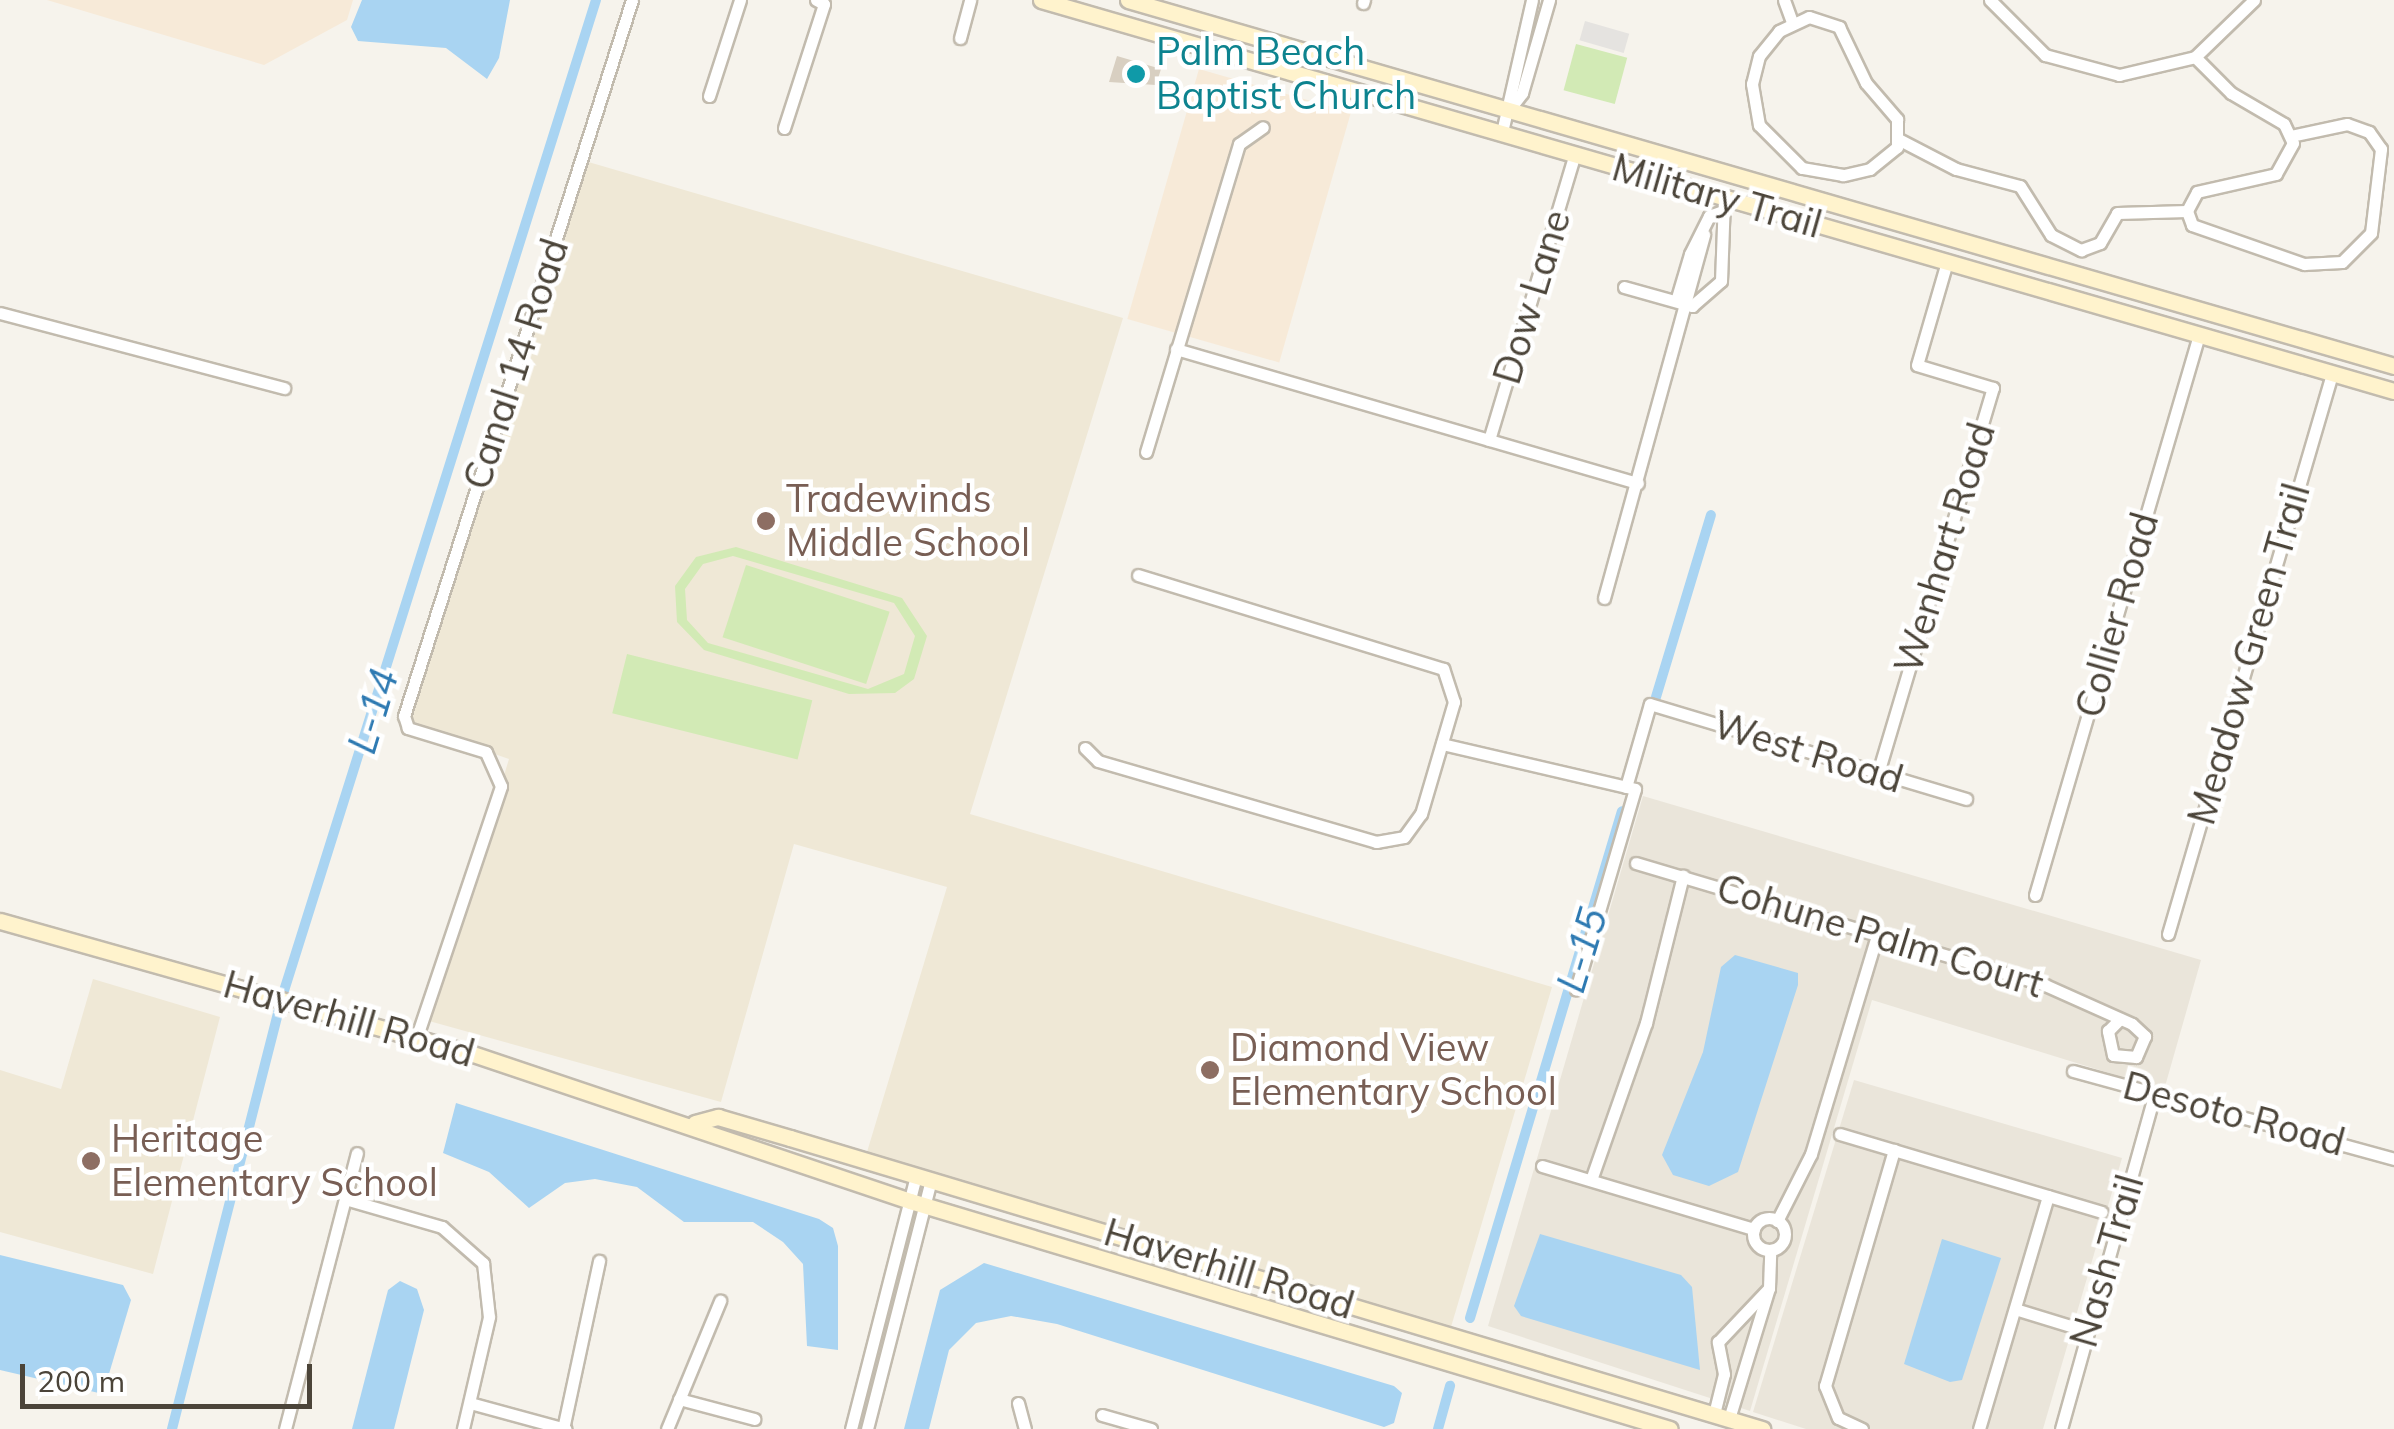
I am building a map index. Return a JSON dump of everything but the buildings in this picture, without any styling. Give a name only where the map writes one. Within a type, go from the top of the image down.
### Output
[{"type":"main road","name":"Military Trail","points":[[1041,0],[1502,132],[1722,205],[1824,228],[2394,392]]},
{"type":"main road","name":"Military Trail","points":[[1128,0],[2394,366]]},
{"type":"main road","points":[[1824,228],[1844,223],[1932,247],[1945,238]]},
{"type":"main road","points":[[1946,262],[1966,254],[2069,284],[2089,279]]},
{"type":"main road","name":"Haverhill Road","points":[[0,921],[307,1007],[695,1123],[718,1139],[917,1203],[1670,1429]]},
{"type":"main road","name":"Haverhill Road","points":[[695,1123],[718,1117],[1762,1429]]},
{"type":"main road","points":[[1456,1365],[1463,1339]]},
{"type":"street","name":"Canal 14 Road","points":[[416,1042],[501,786],[496,763],[486,752],[408,728],[404,716],[632,0]]},
{"type":"street","points":[[709,96],[740,0]]},
{"type":"street","points":[[784,128],[824,4],[816,0]]},
{"type":"street","points":[[960,38],[970,0]]},
{"type":"street","points":[[1502,132],[1508,111],[1507,88],[1532,0]]},
{"type":"street","points":[[1508,111],[1522,93],[1549,0]]},
{"type":"street","points":[[1784,0],[1792,22]]},
{"type":"street","points":[[1990,0],[2034,48],[2084,71],[2140,74],[2194,57],[2254,0]]},
{"type":"street","points":[[1816,17],[1838,28],[1866,83],[1897,119],[1900,140],[1882,162],[1843,175],[1802,168],[1774,148],[1759,125],[1752,84],[1768,42],[1792,22],[1816,17]]},
{"type":"street","points":[[2194,57],[2292,136]]},
{"type":"street","points":[[2188,212],[2204,234],[2290,261],[2319,266],[2352,258],[2373,226],[2384,163],[2378,143],[2347,124],[2292,136]]},
{"type":"street","points":[[1146,452],[1239,144],[1263,127]]},
{"type":"street","points":[[2188,212],[2204,188],[2282,170],[2292,136]]},
{"type":"street","points":[[1900,140],[1956,169],[2020,186],[2051,235],[2081,250],[2100,243],[2117,214],[2188,212]]},
{"type":"street","name":"Dow Lane","points":[[1489,440],[1575,154]]},
{"type":"street","points":[[1604,598],[1638,483],[1681,303],[1709,216],[1722,205]]},
{"type":"street","points":[[1624,287],[1681,303],[1710,290],[1726,273],[1722,205]]},
{"type":"street","name":"Wenhart Road","points":[[1878,773],[1993,388],[1916,366],[1946,262]]},
{"type":"street","points":[[1689,277],[1710,290]]},
{"type":"street","points":[[0,313],[284,388]]},
{"type":"street","name":"Collier Road","points":[[2034,895],[2199,336]]},
{"type":"street","points":[[1176,349],[1638,483]]},
{"type":"street","name":"Meadow Green Trail","points":[[2168,934],[2332,374]]},
{"type":"street","points":[[1085,748],[1098,761],[1384,843],[1418,822],[1442,744],[1454,695],[1431,661],[1138,575]]},
{"type":"street","name":"West Road","points":[[1631,788],[1650,704],[1966,799]]},
{"type":"street","points":[[1442,744],[1631,788],[1576,990]]},
{"type":"street","name":"Cohune Palm Court","points":[[1636,862],[2046,985],[2120,1019]]},
{"type":"street","points":[[1592,1180],[1646,1023],[1683,876]]},
{"type":"street","points":[[1542,1166],[1754,1229],[1777,1221],[1811,1154],[1878,936]]},
{"type":"street","name":"Desoto Road","points":[[2073,1071],[2394,1159]]},
{"type":"street","name":"Nash Trail","points":[[2061,1429],[2155,1092]]},
{"type":"street","points":[[1840,1134],[2102,1212]]},
{"type":"street","points":[[1862,1429],[1838,1418],[1825,1386],[1894,1150]]},
{"type":"street","points":[[285,1429],[356,1153]]},
{"type":"street","points":[[851,1429],[924,1177]]},
{"type":"street","points":[[1979,1429],[2048,1196]]},
{"type":"street","points":[[345,1199],[442,1227],[482,1264],[489,1318],[463,1429]]},
{"type":"street","points":[[867,1429],[917,1203]]},
{"type":"street","points":[[1770,1250],[1783,1240],[1777,1221]]},
{"type":"street","points":[[1754,1229],[1756,1244],[1770,1250]]},
{"type":"street","points":[[1721,1416],[1769,1288],[1770,1250]]},
{"type":"street","points":[[470,1404],[564,1429],[599,1261]]},
{"type":"street","points":[[1721,1416],[1724,1374],[1718,1342],[1769,1288]]},
{"type":"street","points":[[668,1429],[720,1301]]},
{"type":"street","points":[[2015,1309],[2087,1330]]},
{"type":"street","points":[[678,1399],[754,1418]]},
{"type":"street","points":[[1018,1402],[1024,1429]]},
{"type":"street","points":[[1102,1415],[1149,1429]]},
{"type":"shaded area","points":[[47,0],[353,0],[347,20],[264,65]]},
{"type":"shaded area","points":[[1585,21],[1629,34],[1624,53],[1579,40]]},
{"type":"shaded area","points":[[1199,69],[1351,113],[1279,362],[1127,319]]},
{"type":"shaded area","name":"Tradewinds Middle School","points":[[585,161],[1123,318],[970,814],[1552,987],[1451,1327],[867,1152],[947,887],[794,844],[721,1102],[429,1021],[509,759],[408,724]]},
{"type":"shaded area","points":[[1643,796],[2201,960],[2164,1090],[1872,1000],[1750,1411],[1488,1326]]},
{"type":"shaded area","name":"Heritage Elementary School","points":[[93,979],[220,1017],[153,1274],[0,1232],[0,1070],[61,1089]]},
{"type":"shaded area","points":[[1854,1080],[2122,1158],[2043,1429],[1806,1429],[1753,1412]]},
{"type":"green space","points":[[1576,44],[1627,58],[1615,104],[1564,90]]},
{"type":"green space","points":[[736,547],[902,598],[927,636],[914,679],[895,693],[849,694],[704,650],[677,622],[675,586],[696,557]],"holes":[[[733,556],[894,603],[915,636],[904,674],[868,689],[708,643],[687,620],[685,589],[703,564]]]},
{"type":"green space","points":[[746,565],[890,612],[866,684],[723,637]]},
{"type":"green space","points":[[627,654],[812,700],[798,759],[612,713]]},
{"type":"water","points":[[362,0],[510,0],[499,58],[487,79],[446,48],[358,41],[351,27]]},
{"type":"water","points":[[1735,955],[1798,973],[1798,985],[1738,1172],[1709,1186],[1673,1175],[1662,1155],[1703,1052],[1721,967]]},
{"type":"water","points":[[456,1103],[819,1219],[833,1228],[838,1246],[838,1350],[807,1346],[803,1264],[783,1242],[753,1222],[684,1222],[637,1187],[595,1179],[565,1183],[529,1208],[489,1172],[443,1153]]},
{"type":"water","points":[[1540,1234],[1681,1275],[1692,1287],[1700,1370],[1521,1316],[1514,1306]]},
{"type":"water","points":[[1942,1239],[2001,1258],[1962,1380],[1950,1382],[1904,1364]]},
{"type":"water","points":[[0,1255],[123,1285],[131,1300],[103,1394],[0,1370]]},
{"type":"water","points":[[984,1263],[1394,1386],[1402,1393],[1394,1423],[1384,1427],[1057,1324],[1011,1316],[976,1323],[949,1350],[929,1429],[904,1429],[940,1290]]},
{"type":"water","points":[[400,1281],[417,1289],[424,1310],[394,1429],[352,1429],[388,1290]]},
{"type":"waterway","name":"L-14","points":[[172,1429],[283,994],[596,0]]},
{"type":"waterway","name":"L-15","points":[[1656,697],[1711,515]]},
{"type":"waterway","name":"L-15","points":[[1470,1318],[1622,811]]},
{"type":"waterway","name":"L-15","points":[[1438,1429],[1450,1386]]},
{"type":"place","name":"Palm Beach Baptist Church","points":[[1136,74]]},
{"type":"place","name":"Tradewinds Middle School","points":[[766,521]]},
{"type":"place","name":"Diamond View Elementary School","points":[[1210,1070]]},
{"type":"place","name":"Heritage Elementary School","points":[[91,1161]]}]
